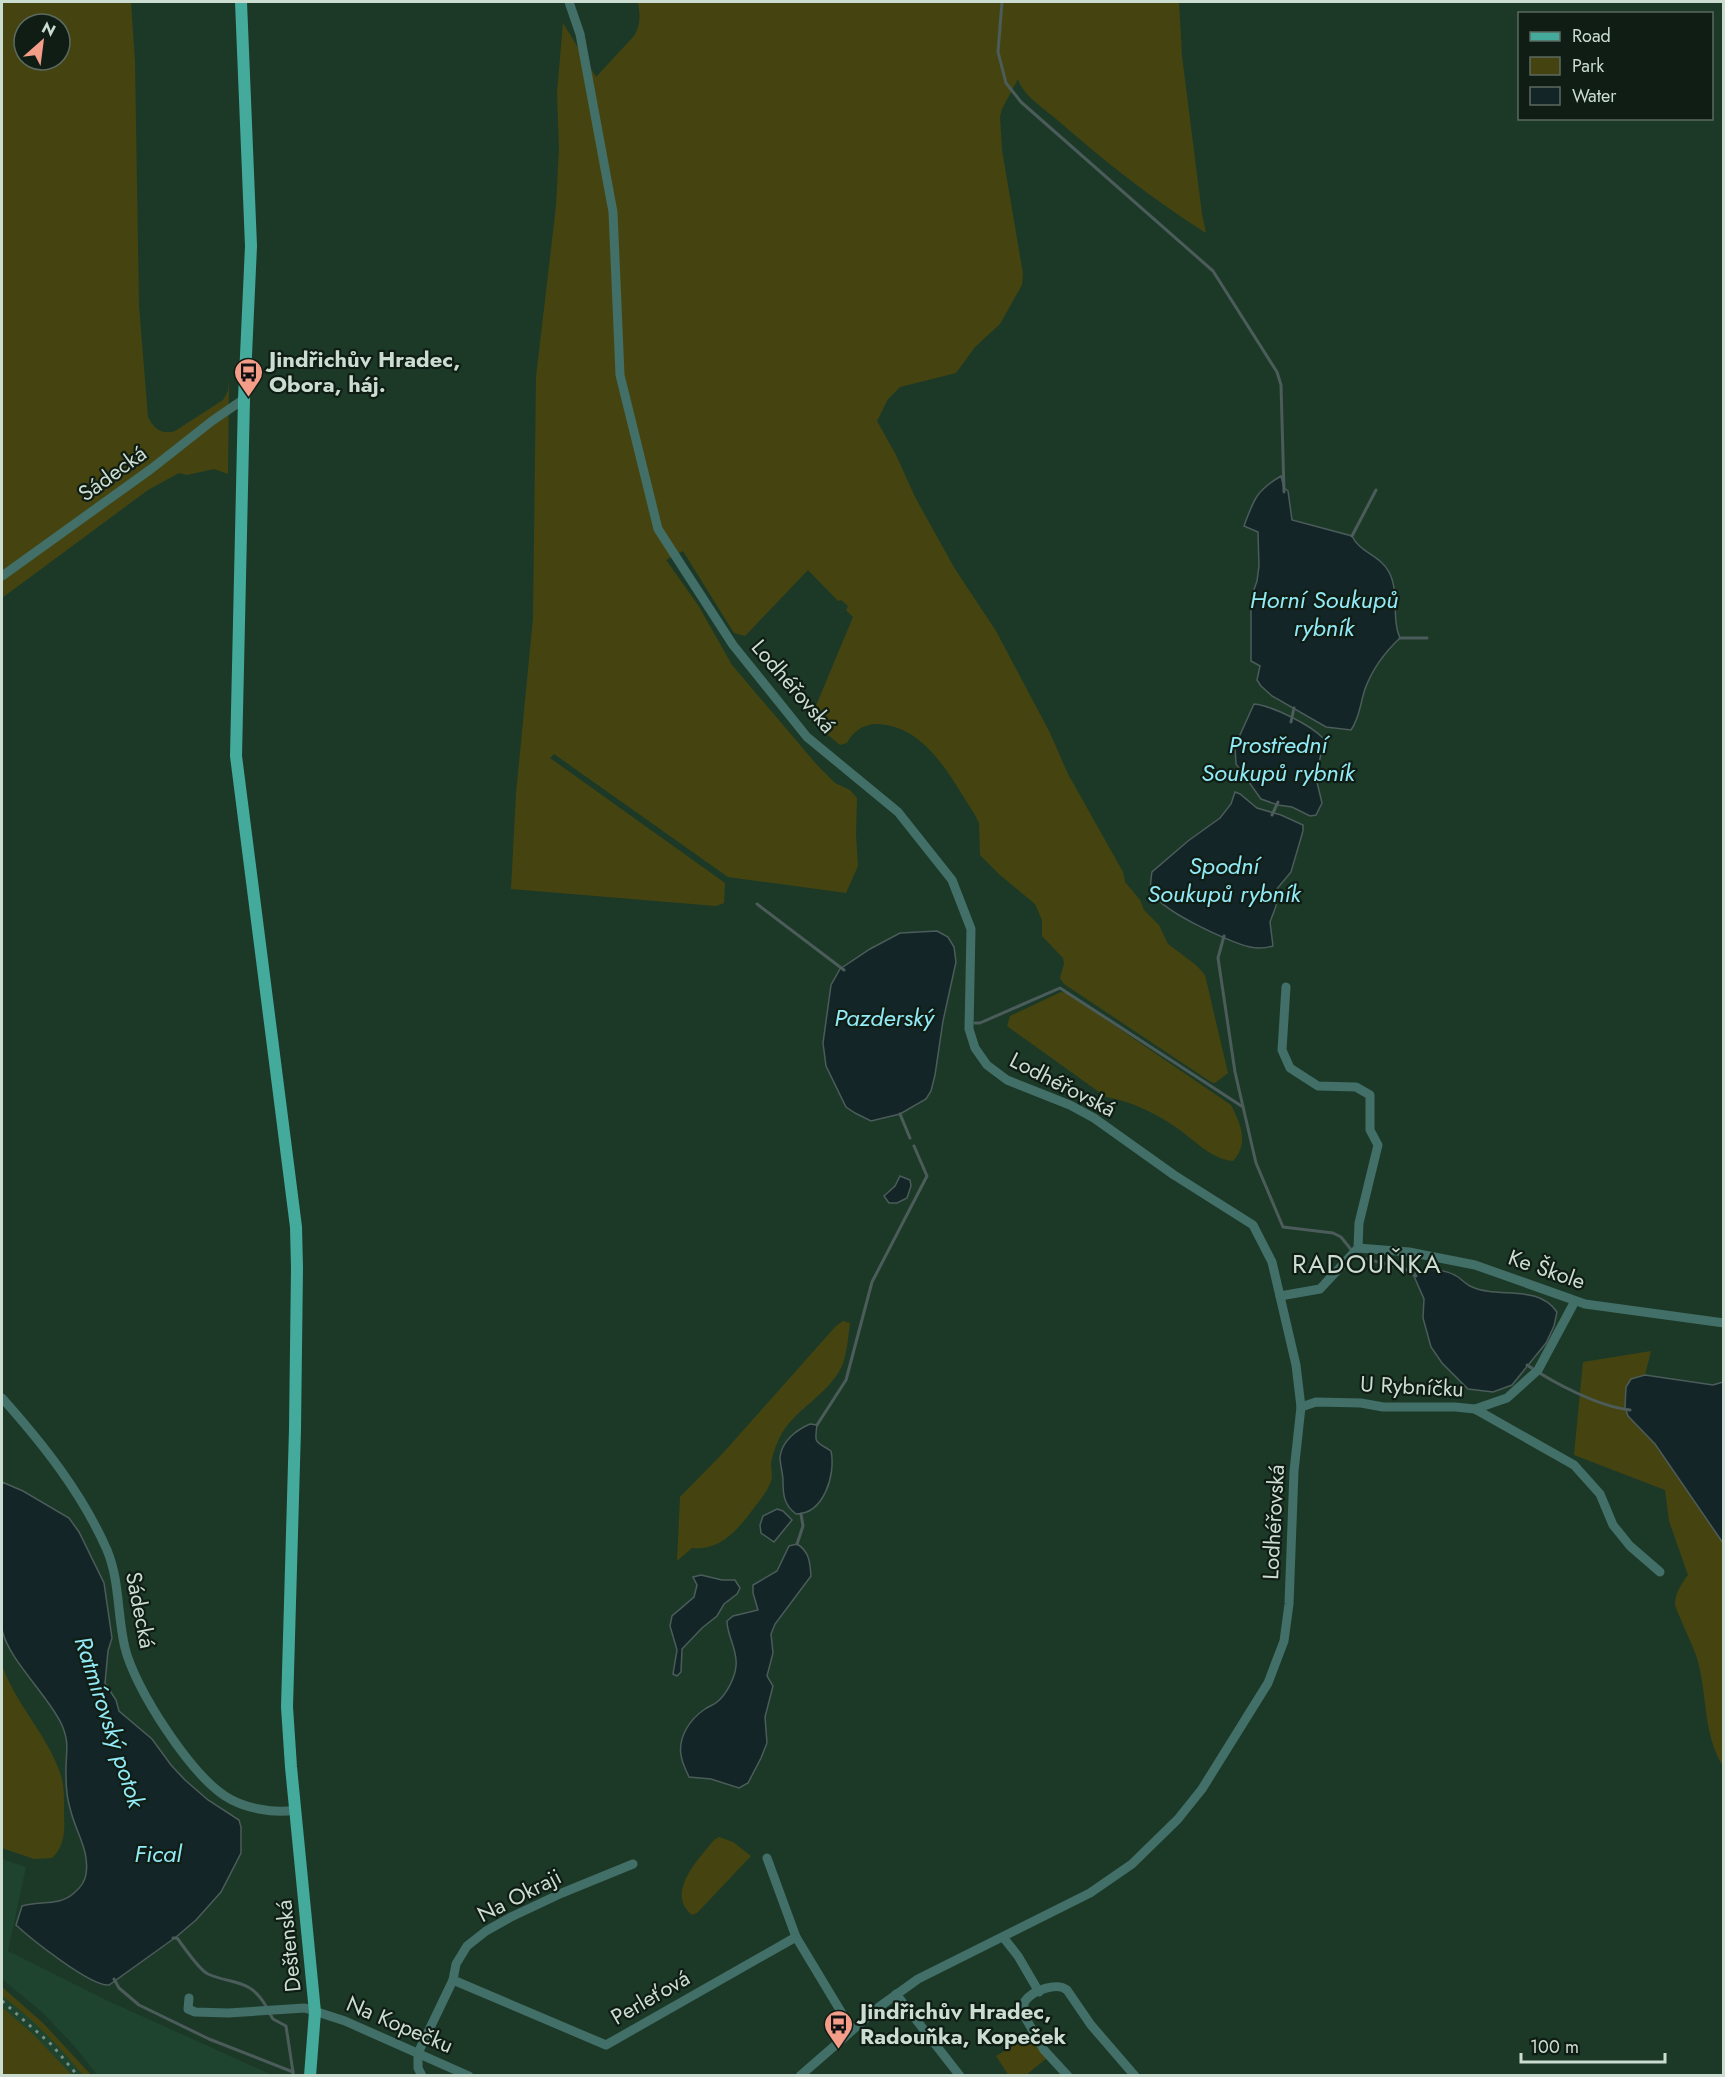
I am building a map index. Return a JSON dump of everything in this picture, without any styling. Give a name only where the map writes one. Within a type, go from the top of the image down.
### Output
[{"type":"main road","name":"Deštenská","points":[[241,2],[251,246],[244,399],[236,756],[296,1227],[292,1576],[287,1707],[315,2012]]},
{"type":"main road","points":[[310,2076],[315,2012]]},
{"type":"street","name":"Lodhéřovská","points":[[568,2],[580,34],[613,212],[620,375],[658,529],[733,645],[807,737],[898,812],[952,880],[971,929],[969,1029],[975,1048],[987,1065],[1007,1080],[1070,1105],[1094,1118],[1253,1226],[1272,1262],[1296,1365],[1301,1407],[1294,1471],[1289,1604],[1284,1641],[1268,1683],[1202,1789],[1178,1819],[1132,1864],[1098,1887],[1003,1937]]},
{"type":"street","name":"Sádecká","points":[[2,576],[244,399]]},
{"type":"street","points":[[1280,1296],[1320,1289],[1358,1248],[1359,1223],[1378,1145],[1370,1130],[1370,1095],[1356,1087],[1318,1086],[1290,1068],[1282,1050],[1286,987]]},
{"type":"street","name":"Ke Škole","points":[[1358,1248],[1409,1252],[1475,1265],[1585,1304],[1724,1323]]},
{"type":"street","name":"U Rybníčku","points":[[1301,1407],[1316,1402],[1361,1403],[1383,1407],[1475,1409],[1507,1398],[1538,1370],[1575,1301]]},
{"type":"street","name":"Sádecká","points":[[2,1398],[42,1443],[94,1523],[115,1573],[119,1619],[125,1650],[152,1705],[180,1748],[204,1779],[226,1797],[238,1803],[287,1812],[295,1810]]},
{"type":"street","points":[[1475,1409],[1574,1465],[1600,1494],[1612,1525],[1630,1546],[1660,1572]]},
{"type":"street","points":[[767,1858],[796,1937],[852,2030]]},
{"type":"street","name":"Na Okraji","points":[[418,2053],[453,1980],[456,1964],[467,1946],[511,1917],[633,1864]]},
{"type":"street","name":"Perleťová","points":[[453,1980],[606,2045],[796,1937]]},
{"type":"street","points":[[800,2076],[852,2030],[918,1978],[1003,1937],[1018,1956],[1039,1992]]},
{"type":"street","points":[[1068,2076],[1044,2050],[1023,2012],[1026,2001],[1039,1992],[1062,1986],[1091,2025],[1135,2076]]},
{"type":"street","points":[[896,1994],[960,2076]]},
{"type":"street","name":"Deštenská","points":[[189,1998],[188,2009],[195,2012],[228,2013],[305,2008],[315,2012]]},
{"type":"street","name":"Na Kopečku","points":[[315,2012],[339,2018],[469,2076]]},
{"type":"street","points":[[418,2053],[418,2068],[422,2076]]},
{"type":"shaded area","points":[[2,1859],[26,1867],[8,1951],[104,1999],[272,2075],[97,2075],[76,2048],[43,2013],[2,1979]]},
{"type":"shaded area","points":[[2,1991],[87,2075],[67,2075],[2,2011]]},
{"type":"green space","points":[[2,2],[131,2],[135,62],[139,306],[148,417],[159,430],[175,431],[223,400],[228,391],[229,380],[228,474],[214,469],[187,475],[179,473],[148,490],[2,598]]},
{"type":"green space","points":[[638,2],[1179,2],[1182,56],[1206,233],[1147,193],[1091,149],[1034,100],[1020,85],[1018,79],[1000,117],[1002,150],[1023,274],[1022,285],[1000,324],[975,347],[956,373],[900,387],[888,399],[877,421],[915,497],[955,569],[996,631],[1050,733],[1068,774],[1123,872],[1125,882],[1140,900],[1144,910],[1159,925],[1168,944],[1196,965],[1205,975],[1228,1073],[1215,1083],[1064,984],[1060,978],[1064,964],[1063,958],[1042,936],[1042,920],[1035,904],[980,855],[979,823],[974,813],[946,769],[923,743],[909,733],[894,727],[876,724],[859,729],[847,743],[840,745],[810,720],[853,617],[846,610],[848,606],[841,600],[838,601],[808,570],[745,636],[734,633],[683,551],[666,560],[698,605],[732,665],[817,765],[835,783],[850,790],[857,798],[858,866],[846,893],[728,877],[554,754],[550,758],[725,883],[724,903],[716,906],[511,889],[516,794],[533,618],[536,377],[556,206],[559,148],[557,93],[563,23],[596,77],[634,36],[639,19]]},
{"type":"green space","points":[[1061,992],[1067,993],[1231,1105],[1242,1134],[1241,1148],[1233,1161],[1211,1153],[1154,1114],[1135,1105],[1106,1097],[1007,1026],[1010,1016]]},
{"type":"green space","points":[[843,1321],[850,1323],[841,1368],[828,1386],[796,1416],[782,1433],[771,1463],[771,1481],[764,1495],[742,1524],[728,1537],[712,1546],[692,1548],[677,1561],[680,1497]]},
{"type":"green space","points":[[1651,1351],[1645,1375],[1631,1379],[1626,1387],[1625,1407],[1628,1416],[1655,1444],[1723,1543],[1723,1766],[1716,1753],[1708,1726],[1696,1655],[1675,1604],[1681,1585],[1688,1575],[1669,1521],[1665,1490],[1574,1455],[1583,1362]]},
{"type":"green space","points":[[2,1665],[14,1692],[46,1743],[61,1775],[64,1792],[64,1833],[59,1849],[52,1858],[34,1859],[2,1848]]},
{"type":"green space","points":[[719,1837],[733,1842],[751,1856],[697,1913],[692,1915],[685,1906],[682,1896],[683,1886],[693,1866]]},
{"type":"green space","points":[[2,1987],[43,2023],[91,2075],[83,2075],[45,2033],[2,1996]]},
{"type":"green space","points":[[2,2007],[34,2035],[72,2075],[2,2075]]},
{"type":"green space","points":[[1030,2036],[1047,2058],[1026,2075],[1009,2076],[996,2056]]},
{"type":"water","name":"Horní Soukupů rybník","points":[[1281,476],[1284,488],[1288,491],[1292,520],[1352,536],[1360,546],[1385,566],[1392,580],[1397,631],[1400,638],[1384,655],[1371,675],[1351,730],[1326,727],[1272,696],[1257,680],[1260,666],[1251,661],[1251,598],[1259,566],[1258,532],[1244,526],[1250,509],[1261,491]]},
{"type":"water","name":"Prostřední Soukupů rybník","points":[[1254,704],[1271,708],[1291,717],[1324,739],[1316,778],[1322,803],[1316,815],[1310,816],[1292,807],[1261,799],[1236,764],[1235,746]]},
{"type":"water","name":"Spodní Soukupů rybník","points":[[1235,792],[1257,808],[1303,825],[1291,872],[1276,890],[1276,906],[1270,922],[1273,946],[1270,947],[1259,948],[1240,944],[1195,924],[1166,906],[1156,898],[1151,890],[1152,872],[1188,841],[1220,818],[1231,804]]},
{"type":"water","name":"Pazderský","points":[[937,931],[948,937],[954,947],[956,962],[931,1091],[926,1099],[900,1114],[871,1121],[846,1107],[826,1066],[823,1043],[831,985],[840,969],[900,933]]},
{"type":"water","points":[[900,1176],[910,1180],[911,1186],[907,1198],[897,1203],[889,1203],[884,1196],[895,1186]]},
{"type":"water","points":[[1427,1269],[1451,1273],[1470,1286],[1481,1290],[1539,1298],[1549,1303],[1557,1312],[1554,1326],[1546,1343],[1512,1385],[1493,1392],[1468,1389],[1442,1363],[1431,1347],[1423,1318],[1424,1299],[1413,1274]]},
{"type":"water","points":[[1645,1375],[1713,1385],[1723,1382],[1723,1543],[1655,1444],[1628,1416],[1625,1407],[1626,1387],[1631,1379]]},
{"type":"water","points":[[810,1424],[817,1425],[817,1442],[831,1451],[832,1471],[821,1500],[806,1512],[796,1514],[785,1499],[780,1457],[790,1437]]},
{"type":"water","name":"Fical","points":[[2,1482],[23,1491],[69,1518],[79,1532],[104,1583],[112,1638],[108,1651],[105,1683],[116,1700],[119,1711],[152,1739],[185,1780],[208,1800],[239,1820],[241,1827],[241,1853],[221,1892],[196,1920],[176,1937],[109,1985],[100,1984],[75,1970],[16,1925],[22,1906],[55,1902],[74,1893],[85,1880],[87,1865],[67,1796],[67,1743],[64,1730],[12,1653],[2,1630]]},
{"type":"water","points":[[777,1509],[783,1511],[792,1520],[774,1542],[761,1533],[760,1525],[763,1516]]},
{"type":"water","points":[[797,1544],[806,1554],[811,1576],[775,1624],[771,1634],[773,1653],[767,1676],[773,1686],[765,1717],[767,1743],[761,1758],[748,1783],[739,1788],[711,1779],[689,1777],[681,1755],[683,1735],[694,1718],[724,1695],[735,1671],[736,1660],[727,1621],[733,1616],[758,1610],[753,1585],[777,1571],[789,1546]]},
{"type":"water","points":[[701,1575],[722,1580],[735,1580],[740,1588],[737,1594],[724,1604],[717,1616],[682,1649],[681,1672],[677,1676],[673,1674],[677,1650],[670,1626],[672,1616],[694,1597],[697,1585],[693,1577]]},
{"type":"waterway","points":[[1002,2],[998,52],[1006,83],[1021,102],[1213,271],[1277,372],[1281,385],[1284,492]]},
{"type":"waterway","points":[[1352,536],[1376,490]]},
{"type":"waterway","points":[[1400,638],[1427,638]]},
{"type":"waterway","points":[[1291,722],[1294,708]]},
{"type":"waterway","points":[[1272,815],[1278,802]]},
{"type":"waterway","points":[[757,904],[844,970]]},
{"type":"waterway","points":[[1224,936],[1218,958],[1235,1072],[1256,1163],[1283,1227],[1333,1233],[1341,1237],[1357,1257],[1404,1268],[1416,1276]]},
{"type":"waterway","points":[[975,1023],[980,1023],[1060,988],[1243,1107]]},
{"type":"waterway","points":[[900,1114],[910,1138]]},
{"type":"waterway","points":[[817,1425],[846,1380],[872,1282],[927,1176],[914,1146]]},
{"type":"waterway","points":[[1527,1365],[1576,1393],[1604,1404],[1630,1410]]},
{"type":"waterway","points":[[797,1544],[803,1526],[801,1514]]},
{"type":"waterway","points":[[173,1938],[177,1938],[204,1972],[248,1987],[261,1998],[267,2008]]},
{"type":"waterway","name":"Ratmírovský potok","points":[[114,1979],[119,1988],[139,2005],[209,2039],[293,2072],[293,2076]]},
{"type":"waterway","points":[[270,2014],[273,2019],[286,2026],[293,2072]]},
{"type":"railway","points":[[2,2001],[52,2045],[78,2076]]},
{"type":"place","name":"Jindřichův Hradec, Obora, háj.","points":[[248,398]]},
{"type":"place","name":"Jindřichův Hradec, Radouňka, Kopeček","points":[[839,2050]]},
{"type":"district","name":"RADOUŇKA","points":[[1367,1264]]}]
